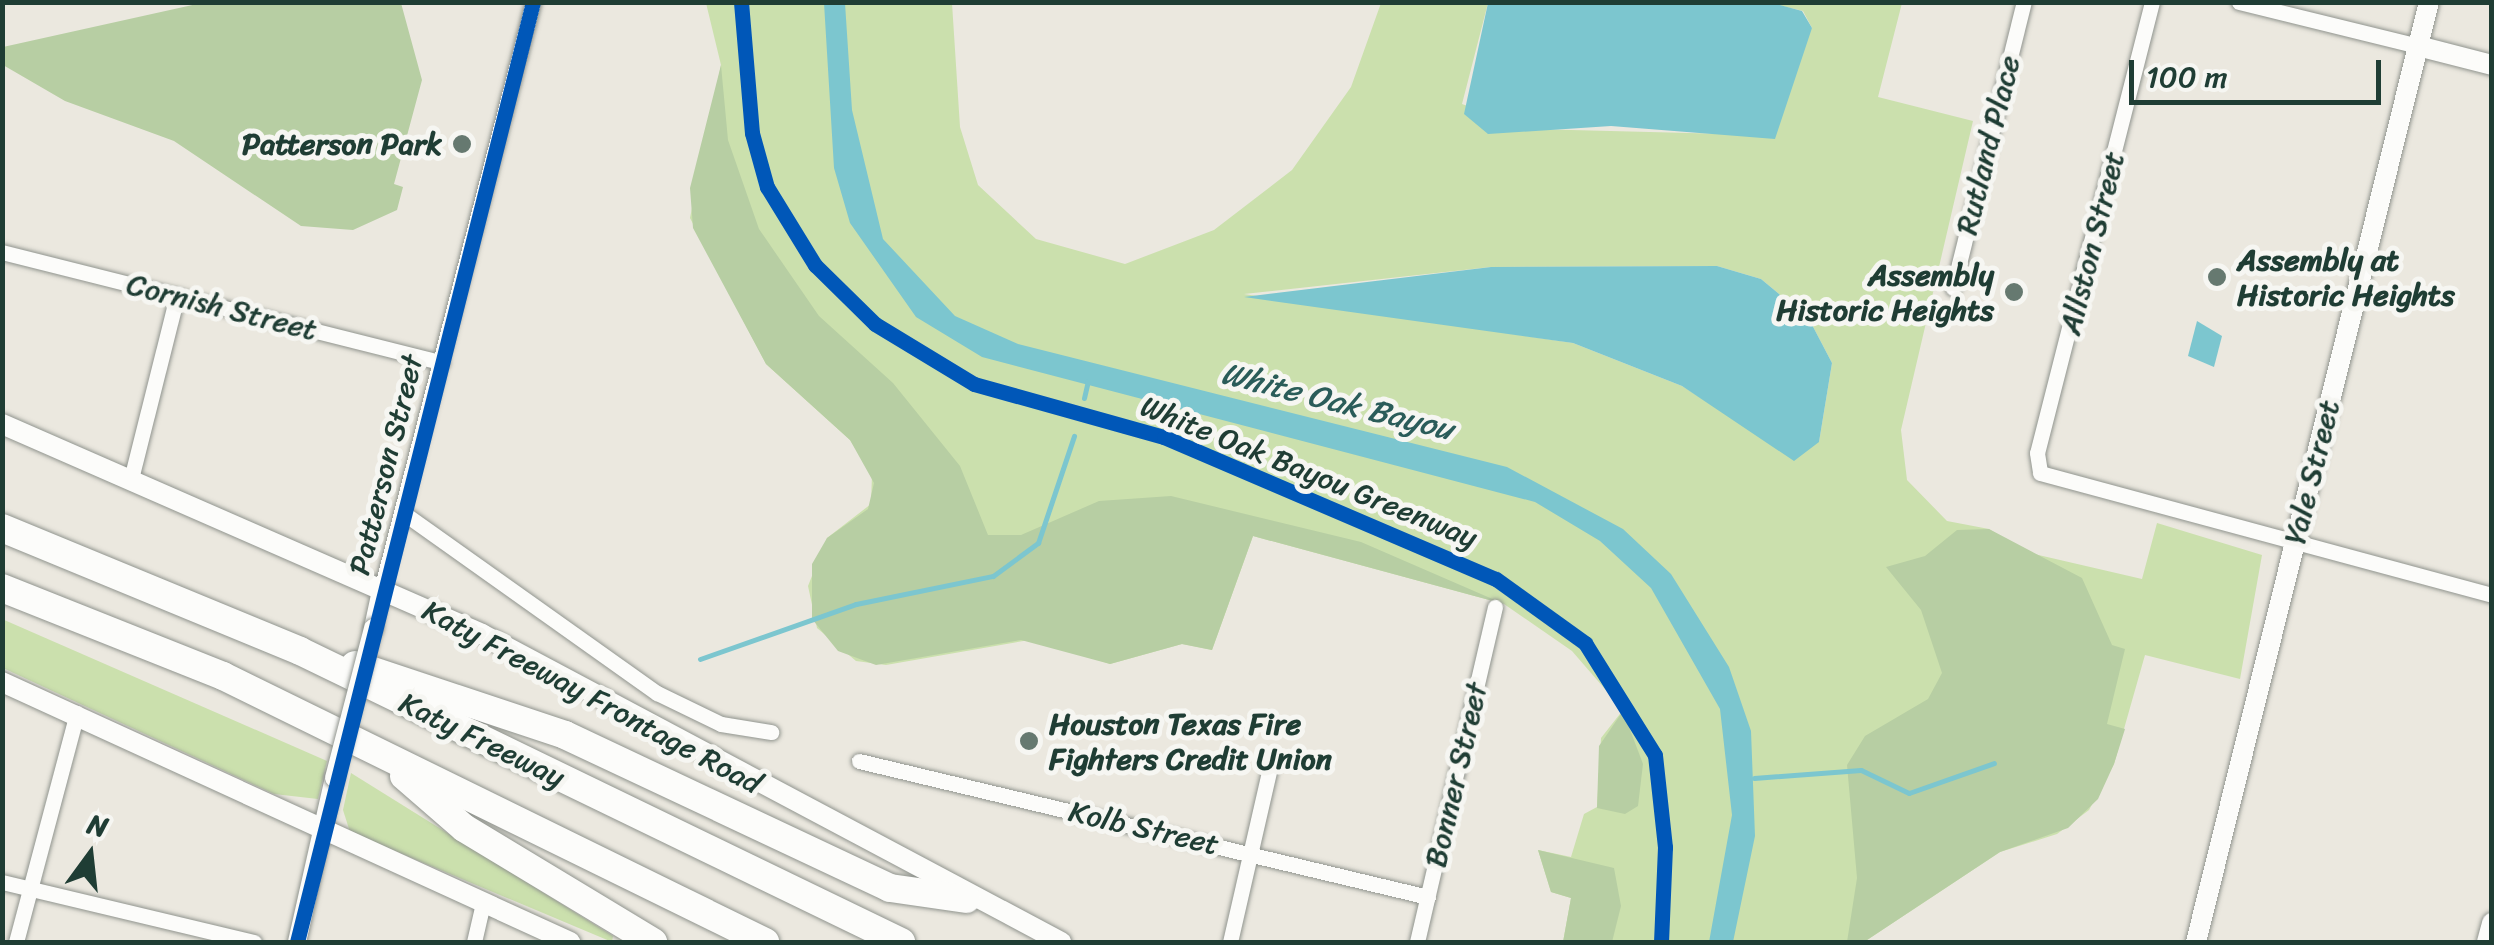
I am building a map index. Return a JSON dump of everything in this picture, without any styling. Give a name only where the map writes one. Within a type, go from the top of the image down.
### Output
[{"type":"highway","name":"Katy Freeway","points":[[2,528],[300,651],[901,942]]},
{"type":"highway","name":"Katy Freeway","points":[[2,588],[365,743],[766,942]]},
{"type":"highway","points":[[300,651],[446,688],[566,735],[890,888],[966,898]]},
{"type":"highway","points":[[365,743],[464,828],[653,942]]},
{"type":"main road","name":"Yale Street","points":[[2196,942],[2429,2]]},
{"type":"main road","points":[[2418,46],[2492,66]]},
{"type":"main road","name":"Katy Freeway Frontage Road","points":[[2,424],[382,586],[966,898],[1061,942]]},
{"type":"main road","points":[[2,682],[77,712],[322,827],[482,908],[570,942]]},
{"type":"main road","points":[[2487,942],[2492,923]]},
{"type":"street","name":"Patterson Street","points":[[297,942],[382,586],[533,2]]},
{"type":"street","name":"Rutland Place","points":[[1953,288],[2024,2]]},
{"type":"street","name":"Allston Street","points":[[2152,2],[2037,453],[2048,478],[2295,543]]},
{"type":"street","points":[[2239,2],[2418,46]]},
{"type":"street","name":"Cornish Street","points":[[2,252],[441,362]]},
{"type":"street","points":[[130,479],[177,296]]},
{"type":"street","points":[[402,512],[657,693],[721,724],[772,732]]},
{"type":"street","points":[[2295,543],[2492,596]]},
{"type":"street","name":"Bonner Street","points":[[1418,942],[1495,607]]},
{"type":"street","points":[[16,942],[77,712]]},
{"type":"street","name":"Kolb Street","points":[[860,760],[1428,897]]},
{"type":"street","points":[[1230,942],[1270,768]]},
{"type":"street","points":[[2,882],[254,942]]},
{"type":"street","points":[[474,942],[482,908]]},
{"type":"green space","points":[[206,2],[401,3],[422,80],[394,184],[403,187],[397,210],[353,230],[301,226],[174,141],[65,101],[3,65],[3,47]]},
{"type":"green space","points":[[706,3],[952,3],[960,127],[978,185],[1036,239],[1125,264],[1214,230],[1292,170],[1351,87],[1381,3],[1488,3],[1462,104],[1532,129],[1728,134],[1812,28],[1803,11],[1769,3],[1902,3],[1878,97],[1973,121],[1901,430],[1907,480],[1947,521],[1989,529],[2025,552],[2142,579],[2157,523],[2262,555],[2240,679],[2145,655],[2114,764],[2089,810],[2057,834],[2000,852],[1864,942],[1563,942],[1571,898],[1551,892],[1538,850],[1571,857],[1584,814],[1597,807],[1601,738],[1623,710],[1572,651],[1504,604],[1253,536],[1212,650],[1182,644],[1110,664],[1035,639],[886,665],[856,661],[817,628],[808,586],[827,538],[871,504],[872,474],[850,440],[766,364],[690,218],[721,65]],"holes":[[[1717,266],[1761,279],[1809,319],[1832,363],[1819,442],[1761,436],[1682,386],[1573,343],[1244,294],[1491,267]]]},
{"type":"green space","points":[[721,65],[728,140],[759,229],[819,316],[893,383],[960,466],[988,535],[1021,535],[1099,501],[1171,496],[1361,542],[1504,604],[1253,536],[1212,650],[1182,644],[1110,664],[1021,640],[876,665],[838,651],[812,619],[812,564],[827,538],[868,509],[874,483],[850,440],[766,364],[693,228],[690,188]]},
{"type":"green space","points":[[1989,529],[2082,578],[2112,645],[2125,649],[2107,724],[2125,729],[2114,764],[2098,799],[2068,828],[2000,852],[1864,942],[1847,942],[1857,878],[1847,765],[1865,736],[1928,699],[1942,673],[1921,610],[1886,567],[1925,556],[1957,530]]},
{"type":"green space","points":[[2,619],[327,761],[318,799],[274,794],[3,668]]},
{"type":"green space","points":[[1623,711],[1643,764],[1638,806],[1625,814],[1597,808],[1599,746]]},
{"type":"green space","points":[[351,773],[613,936],[612,942],[350,832],[343,810]]},
{"type":"green space","points":[[1538,850],[1614,868],[1621,906],[1612,942],[1563,942],[1571,898],[1551,892]]},
{"type":"water","points":[[1769,2],[1802,11],[1812,28],[1775,139],[1611,126],[1488,134],[1464,114],[1488,3]]},
{"type":"water","points":[[824,3],[845,3],[852,110],[883,239],[955,316],[1018,344],[1507,467],[1623,529],[1671,574],[1729,667],[1751,731],[1755,836],[1733,942],[1709,942],[1732,815],[1720,709],[1651,588],[1600,541],[1535,502],[982,357],[916,317],[850,223],[834,168]]},
{"type":"water","points":[[1717,266],[1761,279],[1809,319],[1832,363],[1819,442],[1794,461],[1682,386],[1573,343],[1244,297],[1491,267]]},
{"type":"water","points":[[2197,321],[2222,336],[2214,367],[2188,356]]},
{"type":"waterway","points":[[1084,398],[1088,381]]},
{"type":"waterway","points":[[700,659],[856,604],[993,576],[1038,543],[1074,436]]},
{"type":"waterway","points":[[1754,778],[1861,770],[1909,793],[1994,763]]},
{"type":"cycle path","points":[[297,942],[533,2]]},
{"type":"cycle path","name":"White Oak Bayou Greenway","points":[[741,2],[752,133],[767,187],[815,265],[875,324],[974,384],[1164,437],[1496,579],[1585,643],[1655,755],[1665,847],[1661,942]]},
{"type":"place","name":"Patterson Park","points":[[462,144]]},
{"type":"place","name":"Assembly at Historic Heights","points":[[2217,277]]},
{"type":"place","name":"Assembly Historic Heights","points":[[2014,292]]},
{"type":"place","name":"Houston Texas Fire Fighters Credit Union","points":[[1029,741]]},
{"type":"water label","name":"White Oak Bayou","points":[[1337,402]]}]
